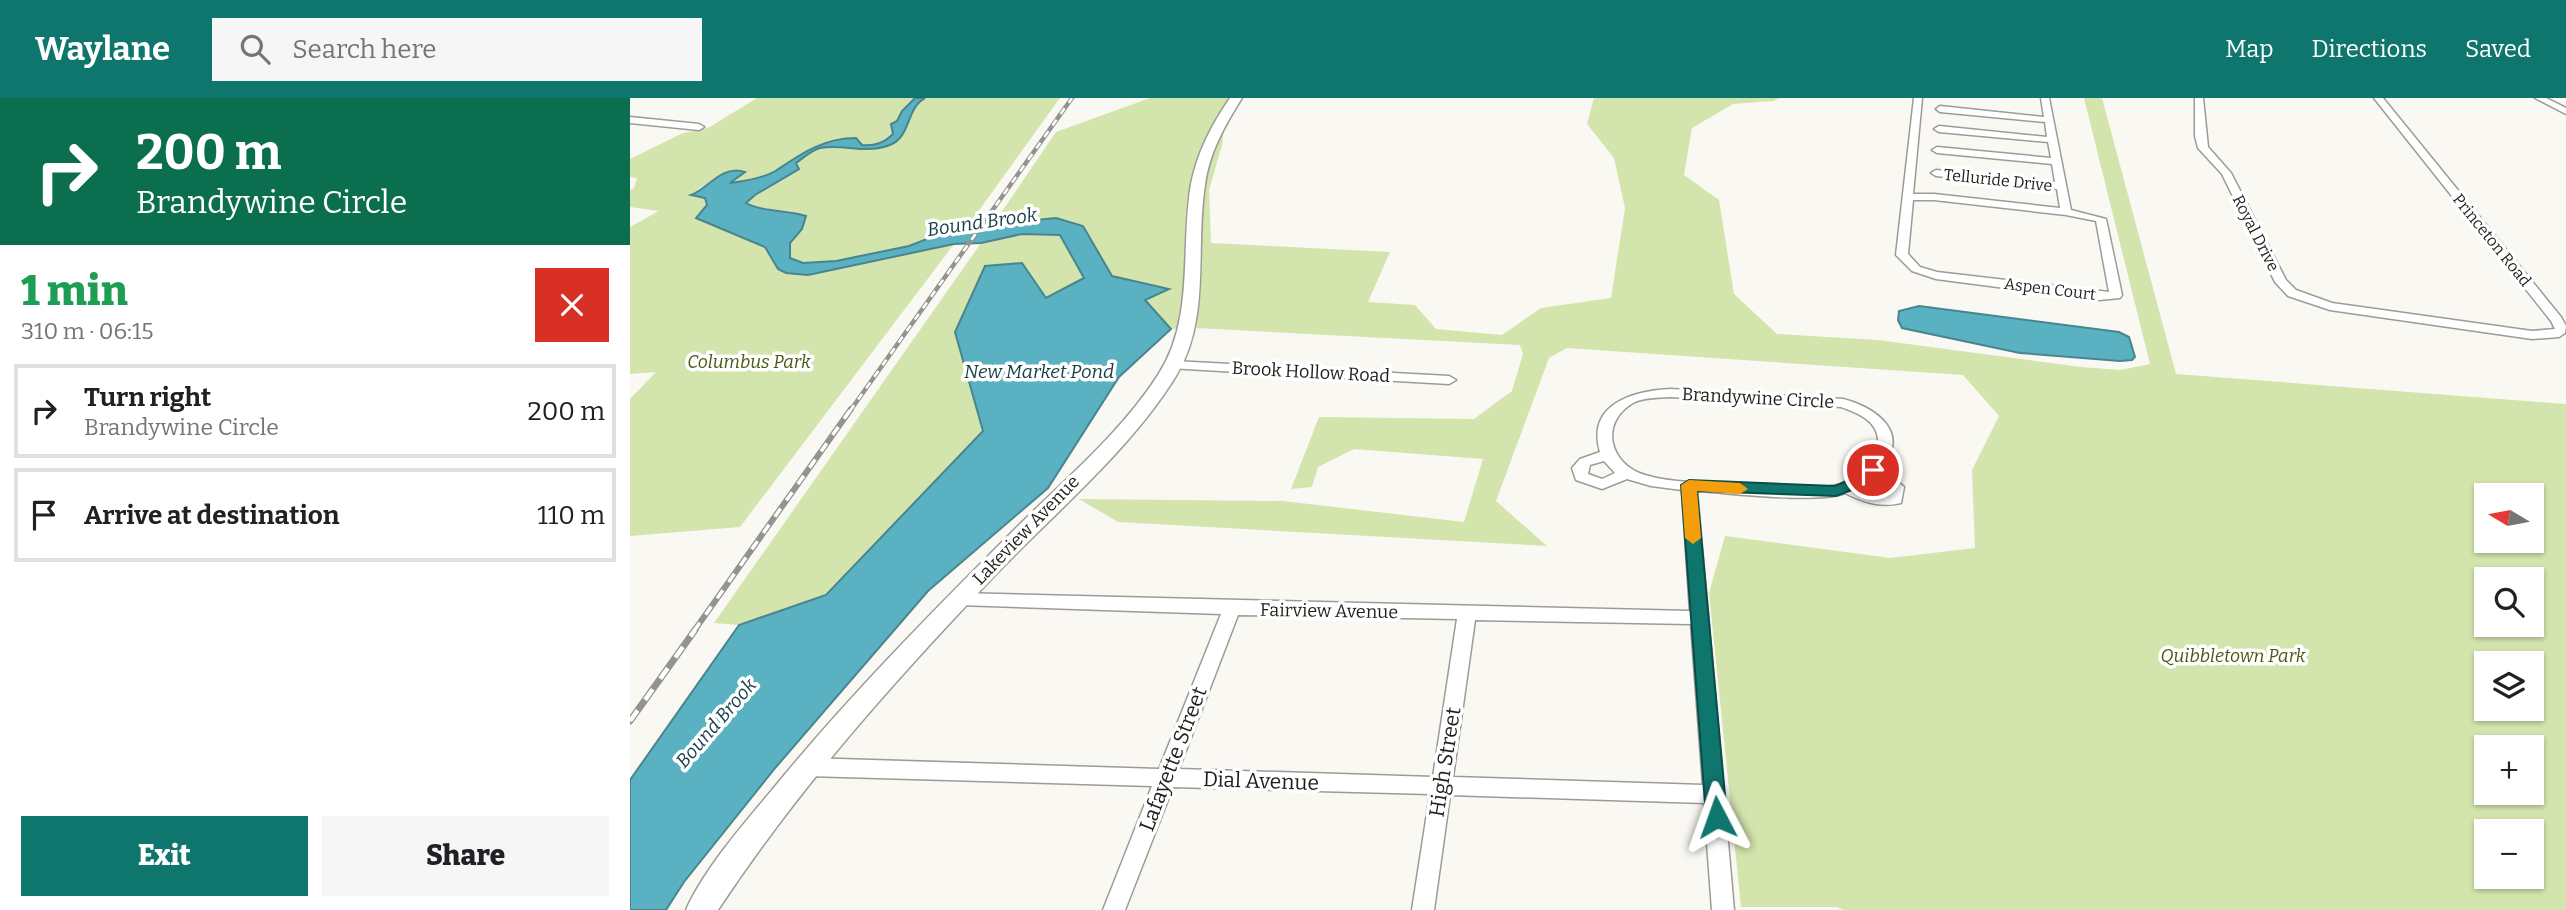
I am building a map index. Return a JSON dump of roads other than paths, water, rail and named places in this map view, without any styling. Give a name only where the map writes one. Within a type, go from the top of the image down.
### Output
[{"type":"main road","name":"Lakeview Avenue","points":[[701,910],[727,870],[807,767],[959,598],[1111,442],[1174,365],[1188,317],[1198,184],[1213,139],[1236,98]]},
{"type":"street","name":"Aspen Court","points":[[1906,197],[1934,197],[2066,212],[2101,219],[2116,295],[2099,296],[1936,275],[1916,268],[1902,255],[1906,197],[1918,98]]},
{"type":"street","points":[[1934,197],[1941,98]]},
{"type":"street","points":[[2045,98],[2066,212]]},
{"type":"street","name":"Royal Drive","points":[[2199,98],[2203,148],[2225,173],[2281,282],[2292,293],[2330,306],[2496,330]]},
{"type":"street","name":"Princeton Road","points":[[2378,98],[2557,320],[2561,329],[2559,335],[2496,330]]},
{"type":"street","points":[[2539,98],[2566,111]]},
{"type":"street","points":[[1940,109],[1992,110],[2049,120]]},
{"type":"street","points":[[630,120],[699,127]]},
{"type":"street","points":[[1939,129],[2053,140]]},
{"type":"street","points":[[1937,150],[2057,162]]},
{"type":"street","name":"Telluride Drive","points":[[1936,173],[2061,186]]},
{"type":"street","name":"Brook Hollow Road","points":[[1174,365],[1449,380]]},
{"type":"street","name":"Brandywine Circle","points":[[1607,455],[1604,447],[1605,434],[1619,405],[1640,395],[1670,393],[1843,403],[1854,406],[1877,418],[1885,431],[1885,449],[1873,470]]},
{"type":"street","points":[[1627,474],[1607,455],[1585,462],[1580,468],[1581,477],[1602,484],[1627,474],[1689,485],[1815,492],[1847,488],[1873,470],[1896,487],[1895,499],[1884,502],[1847,488]]},
{"type":"street","points":[[1689,485],[1723,910]]},
{"type":"street","name":"Fairview Avenue","points":[[959,598],[1233,608],[1700,618]]},
{"type":"street","name":"Lafayette Street","points":[[1114,910],[1233,608]]},
{"type":"street","name":"High Street","points":[[1423,910],[1467,614]]},
{"type":"street","name":"Dial Avenue","points":[[807,767],[1441,788],[1715,794]]},
{"type":"water","name":"New Market Pond","points":[[915,98],[925,98],[914,108],[902,136],[897,141],[871,149],[817,149],[796,163],[799,169],[746,203],[759,208],[806,216],[802,229],[790,243],[790,258],[803,263],[836,261],[909,246],[955,228],[1056,218],[1083,226],[1112,276],[1169,289],[1145,300],[1171,329],[1119,377],[1048,488],[928,591],[776,767],[684,882],[666,910],[630,910],[630,780],[739,625],[826,595],[983,431],[955,332],[985,266],[1022,263],[1046,298],[1084,278],[1060,235],[1022,234],[981,243],[954,244],[808,275],[786,273],[778,269],[765,247],[696,218],[707,205],[705,198],[691,195],[722,174],[737,170],[745,172],[730,183],[748,180],[772,173],[814,148],[834,141],[856,138],[862,145],[879,143],[893,134],[891,124],[897,121],[902,111]]},
{"type":"water","points":[[1919,306],[2119,332],[2129,337],[2135,357],[2132,360],[2120,361],[2020,353],[1902,328],[1898,320],[1899,311]]},
{"type":"railway","points":[[850,411],[1072,98]]},
{"type":"railway","points":[[694,631],[851,409]]},
{"type":"railway","points":[[630,721],[695,630]]},
{"type":"water label","name":"Bound Brook","points":[[982,222]]},
{"type":"water label","name":"Bound Brook","points":[[716,723]]},
{"type":"park label","name":"Columbus Park","points":[[749,362]]},
{"type":"park label","name":"Quibbletown Park","points":[[2233,656]]}]
